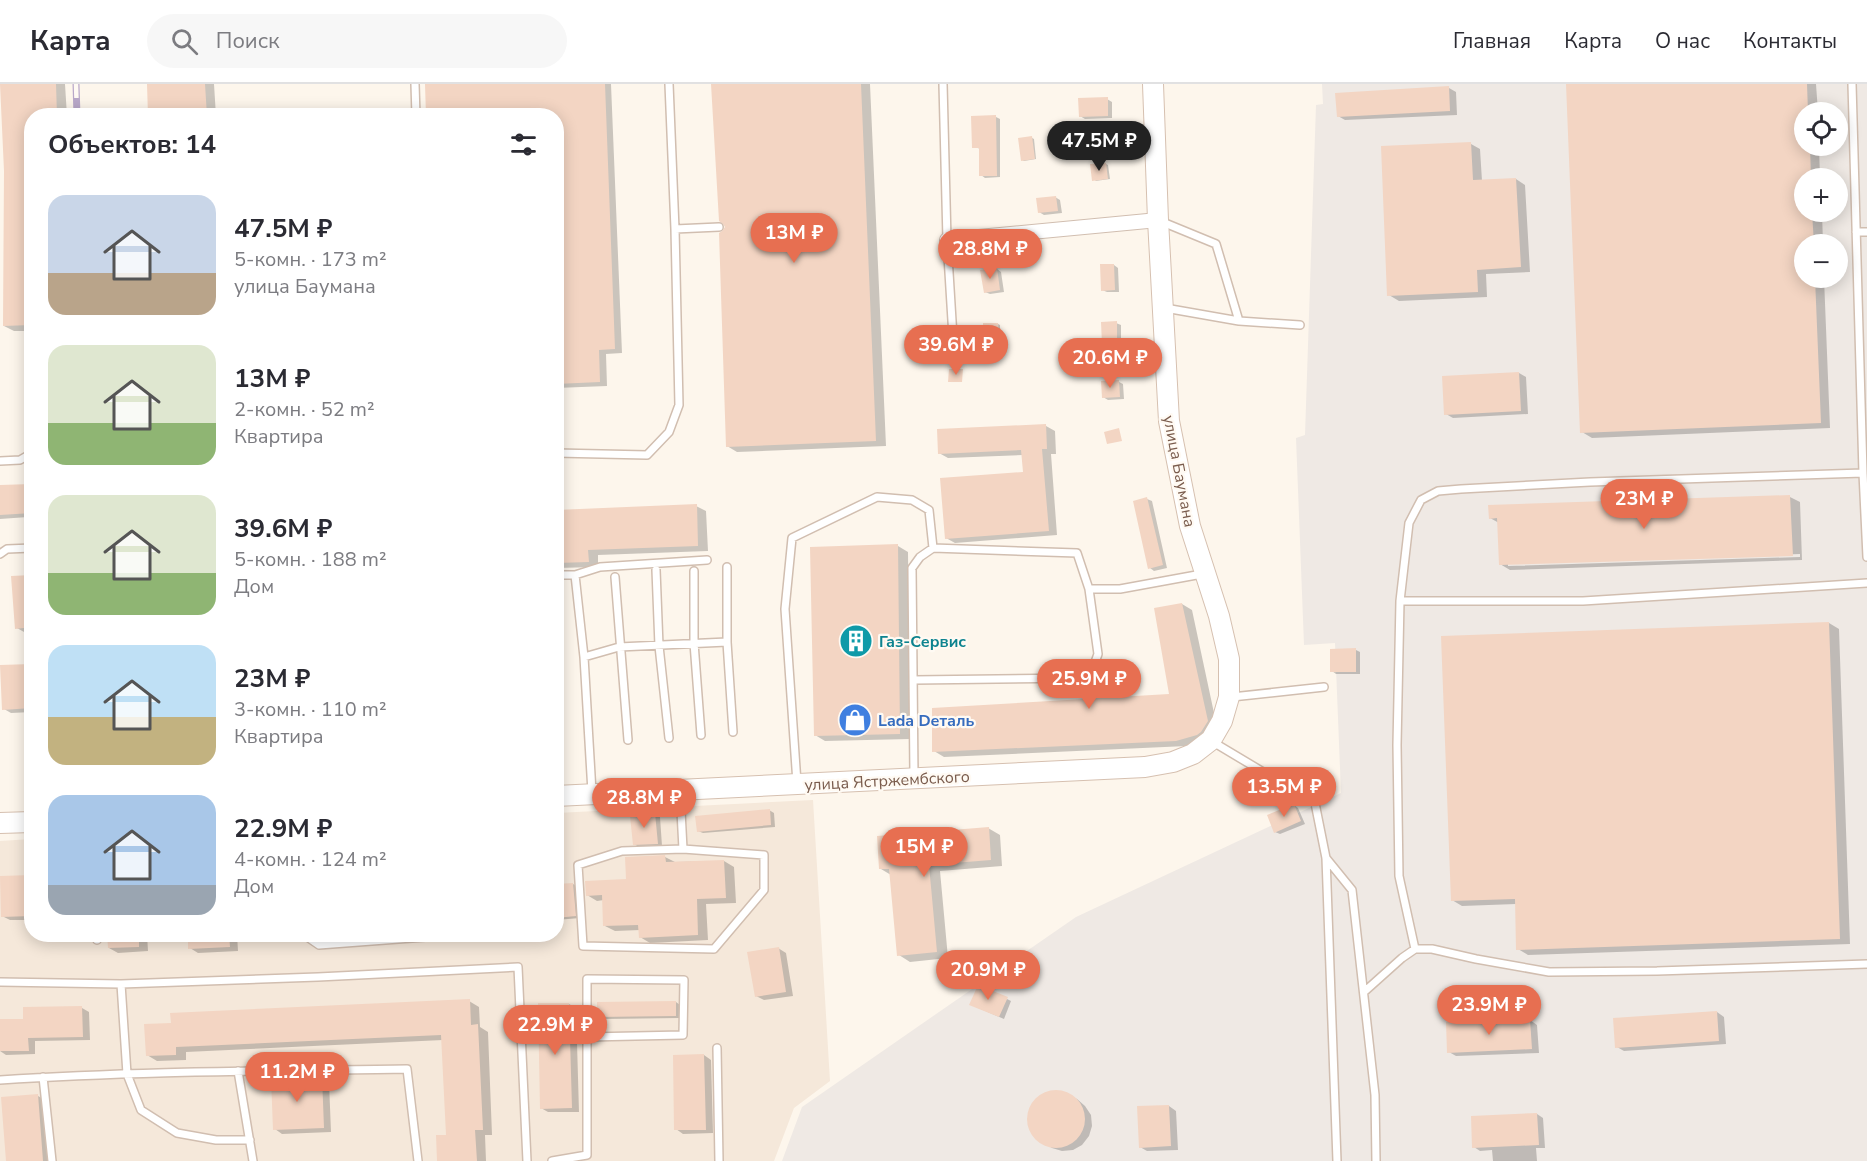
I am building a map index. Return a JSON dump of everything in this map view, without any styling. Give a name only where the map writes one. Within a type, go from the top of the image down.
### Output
[{"type":"main road","name":"улица Баумана","points":[[1153,84],[1169,421],[1190,526],[1220,616],[1229,658],[1229,697],[1222,721],[1210,740]]},
{"type":"main road","name":"улица Ястржембского","points":[[564,796],[1145,767],[1173,762],[1193,754],[1210,740]]},
{"type":"main road","points":[[0,823],[24,822]]},
{"type":"street","points":[[947,240],[1158,220]]},
{"type":"lane","points":[[415,84],[416,108]]},
{"type":"lane","points":[[564,453],[647,454],[669,432],[679,405],[669,84]]},
{"type":"lane","points":[[943,84],[947,240],[954,353]]},
{"type":"lane","points":[[1852,84],[1867,557]]},
{"type":"lane","points":[[1158,220],[1216,244],[1239,321]]},
{"type":"lane","points":[[675,229],[719,227]]},
{"type":"lane","points":[[1856,232],[1867,232]]},
{"type":"lane","points":[[1162,308],[1239,321],[1300,324]]},
{"type":"lane","points":[[0,461],[24,458]]},
{"type":"lane","points":[[1415,949],[1399,876],[1397,745],[1400,601],[1408,523],[1421,500],[1438,490],[1590,482],[1863,473]]},
{"type":"lane","points":[[797,784],[785,609],[792,538],[877,498],[900,499],[912,500],[929,510],[933,548]]},
{"type":"lane","points":[[0,554],[7,549],[24,548]]},
{"type":"lane","points":[[914,680],[1083,678],[1093,668],[1098,654],[1089,589],[1077,553],[933,548],[920,557],[912,567],[914,778]]},
{"type":"lane","points":[[564,575],[575,575],[600,567],[707,560]]},
{"type":"lane","points":[[727,567],[727,642],[733,732]]},
{"type":"lane","points":[[656,570],[659,645],[669,738]]},
{"type":"lane","points":[[694,571],[694,643],[701,735]]},
{"type":"lane","points":[[1089,589],[1120,589],[1205,573]]},
{"type":"lane","points":[[575,575],[584,657],[593,794]]},
{"type":"lane","points":[[615,577],[628,740]]},
{"type":"lane","points":[[1400,601],[1583,601],[1867,583]]},
{"type":"lane","points":[[584,657],[619,647],[727,642]]},
{"type":"lane","points":[[1229,697],[1324,687]]},
{"type":"lane","points":[[1210,740],[1315,803],[1326,858],[1336,1161]]},
{"type":"lane","points":[[680,790],[683,849]]},
{"type":"lane","points":[[683,849],[764,855],[764,890],[714,949],[583,946],[578,865],[622,851],[683,849]]},
{"type":"lane","points":[[1326,858],[1352,890],[1375,1095],[1376,1161]]},
{"type":"lane","points":[[315,942],[319,945],[359,942]]},
{"type":"lane","points":[[1364,992],[1415,949],[1432,949],[1549,972],[1867,963]]},
{"type":"lane","points":[[0,982],[121,984],[518,967],[527,1161]]},
{"type":"lane","points":[[552,1161],[587,1155],[587,979],[684,980],[683,1035],[588,1037]]},
{"type":"lane","points":[[121,984],[127,1074],[141,1110],[177,1133],[216,1140],[250,1140]]},
{"type":"lane","points":[[717,1048],[719,1161]]},
{"type":"lane","points":[[0,1080],[238,1071],[407,1069],[418,1161]]},
{"type":"lane","points":[[238,1071],[253,1161]]},
{"type":"lane","points":[[43,1077],[52,1161]]},
{"type":"shaded area","points":[[1322,84],[1867,84],[1867,1161],[782,1161],[802,1107],[1076,917],[1341,793],[1335,643],[1304,645],[1296,438],[1305,435],[1316,105],[1323,104]]},
{"type":"shaded area","points":[[813,800],[830,1081],[794,1108],[774,1161],[0,1161],[0,841],[24,839],[24,942],[564,942],[564,813]]},
{"type":"building","points":[[0,84],[56,84],[57,108],[24,108],[24,325],[3,326],[4,171]]},
{"type":"building","points":[[147,84],[205,84],[206,108],[148,108]]},
{"type":"building","points":[[425,84],[605,84],[615,349],[599,350],[600,382],[564,384],[564,108],[426,108]]},
{"type":"building","points":[[711,84],[861,84],[876,441],[726,447],[719,233],[725,227],[719,221]]},
{"type":"building","points":[[1566,84],[1807,84],[1808,102],[1794,102],[1794,156],[1810,156],[1811,168],[1794,168],[1794,222],[1813,222],[1813,234],[1794,234],[1794,288],[1815,288],[1821,423],[1580,433]]},
{"type":"building","points":[[1449,86],[1450,111],[1337,117],[1335,93]]},
{"type":"building","points":[[1108,97],[1108,116],[1079,117],[1078,98]]},
{"type":"building","points":[[996,115],[997,176],[979,176],[979,148],[972,148],[971,116]]},
{"type":"building","points":[[1032,136],[1035,159],[1021,161],[1018,138]]},
{"type":"building","points":[[1471,142],[1473,180],[1516,178],[1521,267],[1477,270],[1478,292],[1387,296],[1381,146]]},
{"type":"building","points":[[1106,163],[1108,179],[1092,181],[1090,164]]},
{"type":"building","points":[[1056,196],[1058,211],[1038,213],[1036,198]]},
{"type":"building","points":[[1100,264],[1114,264],[1115,290],[1101,291]]},
{"type":"building","points":[[997,268],[1000,290],[984,293],[980,270]]},
{"type":"building","points":[[1117,321],[1117,344],[1102,345],[1101,322]]},
{"type":"building","points":[[983,323],[998,323],[999,336],[983,337]]},
{"type":"building","points":[[949,369],[963,369],[962,382],[948,382]]},
{"type":"building","points":[[1519,372],[1521,411],[1444,415],[1442,376]]},
{"type":"building","points":[[1119,380],[1120,397],[1102,398],[1101,381]]},
{"type":"building","points":[[1046,424],[1047,449],[1042,449],[1049,531],[945,539],[940,478],[1023,472],[1021,450],[938,454],[937,429]]},
{"type":"building","points":[[1119,428],[1122,441],[1107,444],[1104,432]]},
{"type":"building","points":[[24,484],[24,514],[0,515],[0,485]]},
{"type":"building","points":[[1790,495],[1793,556],[1499,565],[1497,518],[1489,519],[1488,505]]},
{"type":"building","points":[[1147,497],[1163,565],[1148,569],[1133,501]]},
{"type":"building","points":[[697,504],[698,546],[588,550],[589,562],[564,563],[564,510]]},
{"type":"building","name":"Газ-Сервис","points":[[898,544],[900,734],[814,736],[810,547]]},
{"type":"building","points":[[24,575],[24,628],[15,629],[11,576]]},
{"type":"building","points":[[1182,603],[1208,721],[1197,735],[1176,741],[932,752],[932,708],[1169,694],[1154,608]]},
{"type":"building","points":[[1829,622],[1840,939],[1516,950],[1515,899],[1451,901],[1441,636]]},
{"type":"building","points":[[1356,648],[1356,672],[1330,672],[1330,649]]},
{"type":"building","points":[[24,664],[24,709],[2,710],[0,665]]},
{"type":"building","points":[[1294,804],[1301,821],[1274,833],[1267,815]]},
{"type":"building","points":[[770,809],[771,825],[697,832],[695,816]]},
{"type":"building","points":[[655,813],[658,844],[633,845],[630,816]]},
{"type":"building","points":[[989,827],[991,860],[929,865],[937,952],[897,956],[889,869],[879,869],[877,836]]},
{"type":"building","points":[[665,855],[666,862],[724,860],[726,898],[697,899],[698,935],[639,938],[638,925],[603,926],[602,895],[586,896],[585,881],[626,879],[625,857]]},
{"type":"building","points":[[24,875],[24,916],[1,917],[0,876]]},
{"type":"building","points":[[573,883],[576,916],[564,917],[564,884]]},
{"type":"building","points":[[108,942],[139,942],[139,947],[108,948]]},
{"type":"building","points":[[188,942],[230,942],[230,947],[188,949]]},
{"type":"building","points":[[779,947],[786,992],[755,997],[747,952]]},
{"type":"building","points":[[978,985],[1008,997],[999,1017],[969,1005]]},
{"type":"building","points":[[470,999],[471,1025],[478,1024],[483,1130],[475,1130],[477,1161],[437,1161],[436,1135],[446,1135],[441,1035],[176,1047],[176,1055],[146,1056],[144,1024],[171,1023],[170,1013]]},
{"type":"building","points":[[676,1001],[676,1016],[597,1017],[597,1002]]},
{"type":"building","points":[[538,1003],[569,1003],[572,1108],[540,1109]]},
{"type":"building","points":[[82,1006],[83,1037],[28,1038],[29,1051],[0,1051],[0,1019],[23,1019],[23,1007]]},
{"type":"building","points":[[1717,1011],[1719,1041],[1615,1048],[1613,1018]]},
{"type":"building","points":[[1530,1019],[1532,1049],[1447,1053],[1446,1022]]},
{"type":"building","points":[[704,1054],[706,1130],[674,1130],[673,1055]]},
{"type":"building","points":[[322,1076],[324,1128],[273,1130],[271,1078]]},
{"type":"building","points":[[1056,1090],[1072,1095],[1080,1103],[1085,1119],[1080,1135],[1072,1143],[1056,1148],[1040,1143],[1032,1135],[1027,1119],[1032,1103],[1040,1095]]},
{"type":"building","points":[[38,1094],[43,1161],[6,1161],[1,1097]]},
{"type":"building","points":[[1169,1105],[1171,1146],[1139,1148],[1137,1106]]},
{"type":"building","points":[[1537,1113],[1539,1145],[1472,1148],[1471,1116]]},
{"type":"railway","points":[[76,84],[77,108]]},
{"type":"place","name":"Газ-Сервис","points":[[856,641]]},
{"type":"place","name":"Lada Dеталь","points":[[855,720]]}]
